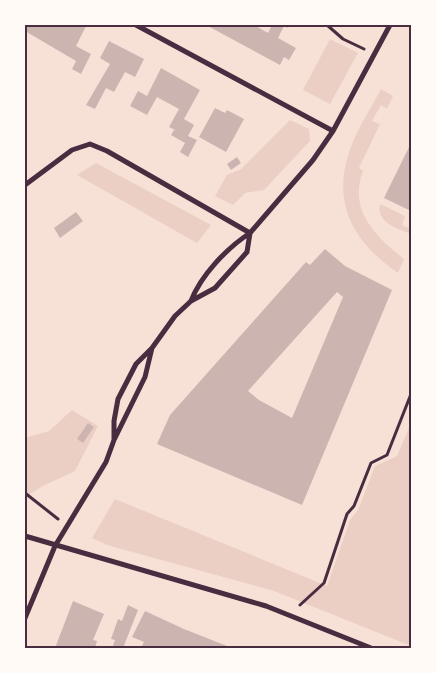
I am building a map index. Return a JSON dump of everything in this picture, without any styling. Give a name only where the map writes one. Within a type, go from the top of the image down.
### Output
[{"type":"street","points":[[136,25],[333,131]]},
{"type":"street","points":[[191,301],[197,286],[237,241],[250,232],[313,160],[333,131],[390,25]]},
{"type":"street","points":[[25,185],[72,150],[90,144],[107,151],[250,232]]},
{"type":"street","points":[[114,440],[114,421],[124,385],[136,364],[152,348],[162,332],[191,301],[215,288],[247,252],[250,232]]},
{"type":"street","points":[[25,618],[55,546],[106,462],[114,440],[145,376],[152,348]]},
{"type":"street","points":[[25,536],[266,606],[371,648]]},
{"type":"path","points":[[327,25],[343,39],[374,55]]},
{"type":"path","points":[[294,616],[300,606],[324,583],[347,514],[354,506],[371,463],[387,455],[411,394]]},
{"type":"path","points":[[25,493],[66,525]]},
{"type":"shaded area","points":[[330,39],[358,53],[330,104],[303,90]]},
{"type":"shaded area","points":[[381,89],[393,96],[387,109],[381,105],[372,121],[380,124],[359,168],[363,171],[359,185],[359,198],[367,221],[375,232],[404,259],[398,273],[382,261],[358,234],[350,219],[345,203],[343,186],[345,167],[351,147]]},
{"type":"shaded area","points":[[290,120],[309,129],[310,141],[264,190],[245,193],[233,205],[215,196],[227,175],[241,169]]},
{"type":"shaded area","points":[[96,163],[211,225],[197,243],[77,175]]},
{"type":"shaded area","points":[[380,204],[405,216],[402,225],[411,229],[411,234],[394,227],[384,220],[381,216]]},
{"type":"shaded area","points":[[72,410],[98,426],[75,471],[25,497],[25,438],[49,431]]},
{"type":"shaded area","points":[[411,423],[411,646],[274,591],[107,545],[92,538],[115,499],[327,586],[350,520],[358,510],[375,466],[397,456]]},
{"type":"building","points":[[25,25],[86,26],[76,46],[91,54],[81,74],[72,69],[76,61],[25,31]]},
{"type":"building","points":[[206,25],[254,25],[268,33],[272,25],[290,25],[288,28],[284,26],[278,38],[296,48],[289,60],[284,57],[280,65]]},
{"type":"building","points":[[109,41],[144,59],[135,77],[125,72],[114,92],[106,88],[95,109],[86,105],[110,64],[100,58]]},
{"type":"building","points":[[161,68],[200,90],[184,119],[194,125],[188,136],[197,140],[188,157],[180,152],[185,143],[171,135],[174,130],[177,131],[169,127],[179,109],[157,97],[147,115],[130,106],[138,91],[147,96]]},
{"type":"building","points":[[215,108],[225,113],[227,110],[244,119],[226,152],[199,137]]},
{"type":"building","points":[[411,143],[411,211],[384,198]]},
{"type":"building","points":[[237,157],[241,163],[231,170],[227,164]]},
{"type":"building","points":[[76,212],[83,221],[60,238],[54,228]]},
{"type":"building","points":[[325,249],[345,266],[392,290],[302,505],[157,444],[170,415],[306,262],[310,265]],"holes":[[[337,292],[343,297],[292,418],[259,400],[248,391]]]},
{"type":"building","points":[[88,423],[94,427],[83,443],[77,439]]},
{"type":"building","points":[[73,601],[104,614],[93,640],[97,641],[95,648],[55,648]]},
{"type":"building","points":[[128,605],[138,610],[123,648],[112,648],[115,640],[111,639],[118,619],[122,621]]},
{"type":"building","points":[[145,611],[232,648],[158,648],[153,646],[152,648],[147,648],[142,646],[144,642],[132,637]]}]
